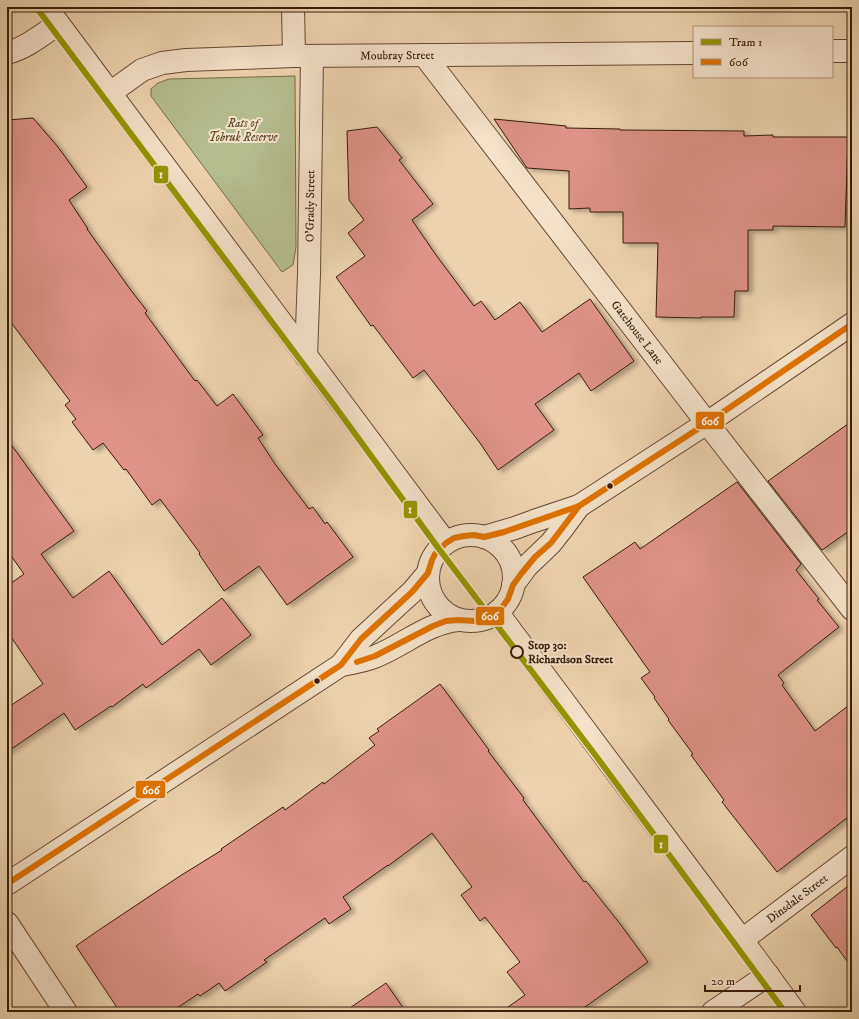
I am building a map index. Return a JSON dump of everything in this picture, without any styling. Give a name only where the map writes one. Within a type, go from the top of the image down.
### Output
[{"type":"street","name":"O'Grady Street","points":[[293,7],[303,56],[309,266],[306,356]]},
{"type":"street","points":[[7,53],[30,43],[52,15],[446,543]]},
{"type":"street","points":[[833,51],[852,51]]},
{"type":"street","name":"Moubray Street","points":[[110,93],[142,70],[162,63],[186,60],[303,56],[693,53]]},
{"type":"street","name":"Gatehouse Lane","points":[[424,55],[707,423],[852,608]]},
{"type":"street","points":[[484,537],[510,530],[579,506],[707,423],[852,324]]},
{"type":"street","points":[[513,585],[527,566],[555,538],[579,506]]},
{"type":"street","points":[[7,884],[342,665],[375,656],[433,626],[446,621],[475,621],[497,612],[508,599],[513,585],[514,576],[505,552],[492,541],[484,537],[474,535],[454,538],[446,543],[435,554],[432,560],[428,573],[431,595],[439,608],[458,620]]},
{"type":"street","points":[[342,665],[361,639],[407,597],[428,573]]},
{"type":"street","points":[[497,612],[795,1012]]},
{"type":"street","name":"Dinsdale Street","points":[[742,940],[852,857]]},
{"type":"street","points":[[7,923],[66,1012]]},
{"type":"street","points":[[713,1012],[768,975]]},
{"type":"green space","name":"Rats of Tobruk Reserve","points":[[295,76],[296,247],[293,265],[282,272],[151,96],[151,89],[158,83],[169,79]]},
{"type":"building","points":[[33,118],[58,147],[87,187],[69,200],[87,229],[147,311],[145,313],[195,381],[197,380],[217,406],[233,394],[263,435],[258,438],[275,464],[309,509],[313,507],[325,524],[327,522],[353,557],[287,605],[259,566],[224,591],[199,554],[200,553],[160,499],[152,505],[126,469],[124,470],[103,443],[93,450],[72,422],[76,419],[65,405],[70,401],[7,317],[7,120]]},
{"type":"building","points":[[494,119],[566,126],[566,128],[744,131],[744,136],[773,135],[773,137],[848,137],[845,227],[773,226],[773,230],[748,230],[748,291],[735,291],[734,317],[656,317],[658,243],[623,243],[623,212],[590,212],[590,208],[569,209],[569,171],[527,168]]},
{"type":"building","points":[[377,127],[402,158],[399,160],[433,204],[412,220],[474,306],[481,301],[495,320],[520,302],[542,332],[590,299],[634,361],[591,391],[579,373],[535,404],[554,430],[498,470],[480,443],[424,370],[413,378],[373,325],[371,326],[336,277],[365,256],[348,233],[364,220],[349,200],[347,131]]},
{"type":"building","points":[[852,421],[852,529],[822,550],[768,481]]},
{"type":"building","points":[[7,439],[74,531],[41,554],[73,598],[109,571],[162,645],[222,598],[251,635],[211,665],[199,649],[146,688],[143,684],[112,707],[111,706],[75,730],[64,713],[7,752],[7,708],[43,684],[7,631],[7,586],[24,574],[7,550]]},
{"type":"building","points":[[737,482],[801,564],[796,570],[819,599],[817,600],[839,627],[778,675],[784,683],[782,685],[815,731],[852,703],[852,814],[777,872],[722,802],[724,800],[691,755],[693,754],[668,720],[669,719],[654,698],[655,697],[641,678],[650,672],[583,577],[635,542],[640,549]]},
{"type":"building","points":[[440,684],[584,882],[586,881],[648,962],[578,1012],[501,1012],[525,995],[507,972],[520,962],[485,917],[480,921],[461,895],[472,887],[432,833],[343,897],[351,909],[329,924],[325,918],[264,960],[267,962],[225,991],[219,983],[200,996],[198,994],[171,1012],[120,1012],[76,946],[180,876],[222,850],[221,849],[283,807],[285,810],[323,782],[324,784],[375,745],[369,738],[379,731],[377,729]]},
{"type":"building","points":[[852,883],[852,968],[811,915]]},
{"type":"building","points":[[386,983],[406,1012],[344,1012]]},
{"type":"tram line","name":"1","points":[[36,7],[334,405],[439,549],[596,756],[785,1012]]},
{"type":"transit line","name":"606","points":[[7,884],[341,665],[361,639],[412,592],[428,573],[435,554],[446,543],[454,538],[464,536],[474,535],[484,537],[504,532],[579,506],[707,423],[852,324]]},
{"type":"transit line","name":"606","points":[[357,662],[375,656],[433,626],[446,621],[475,621],[497,612],[508,599],[513,585],[521,574],[535,557],[551,543],[579,506]]},
{"type":"place","name":"Stop 30: Richardson Street","points":[[517,652]]}]
